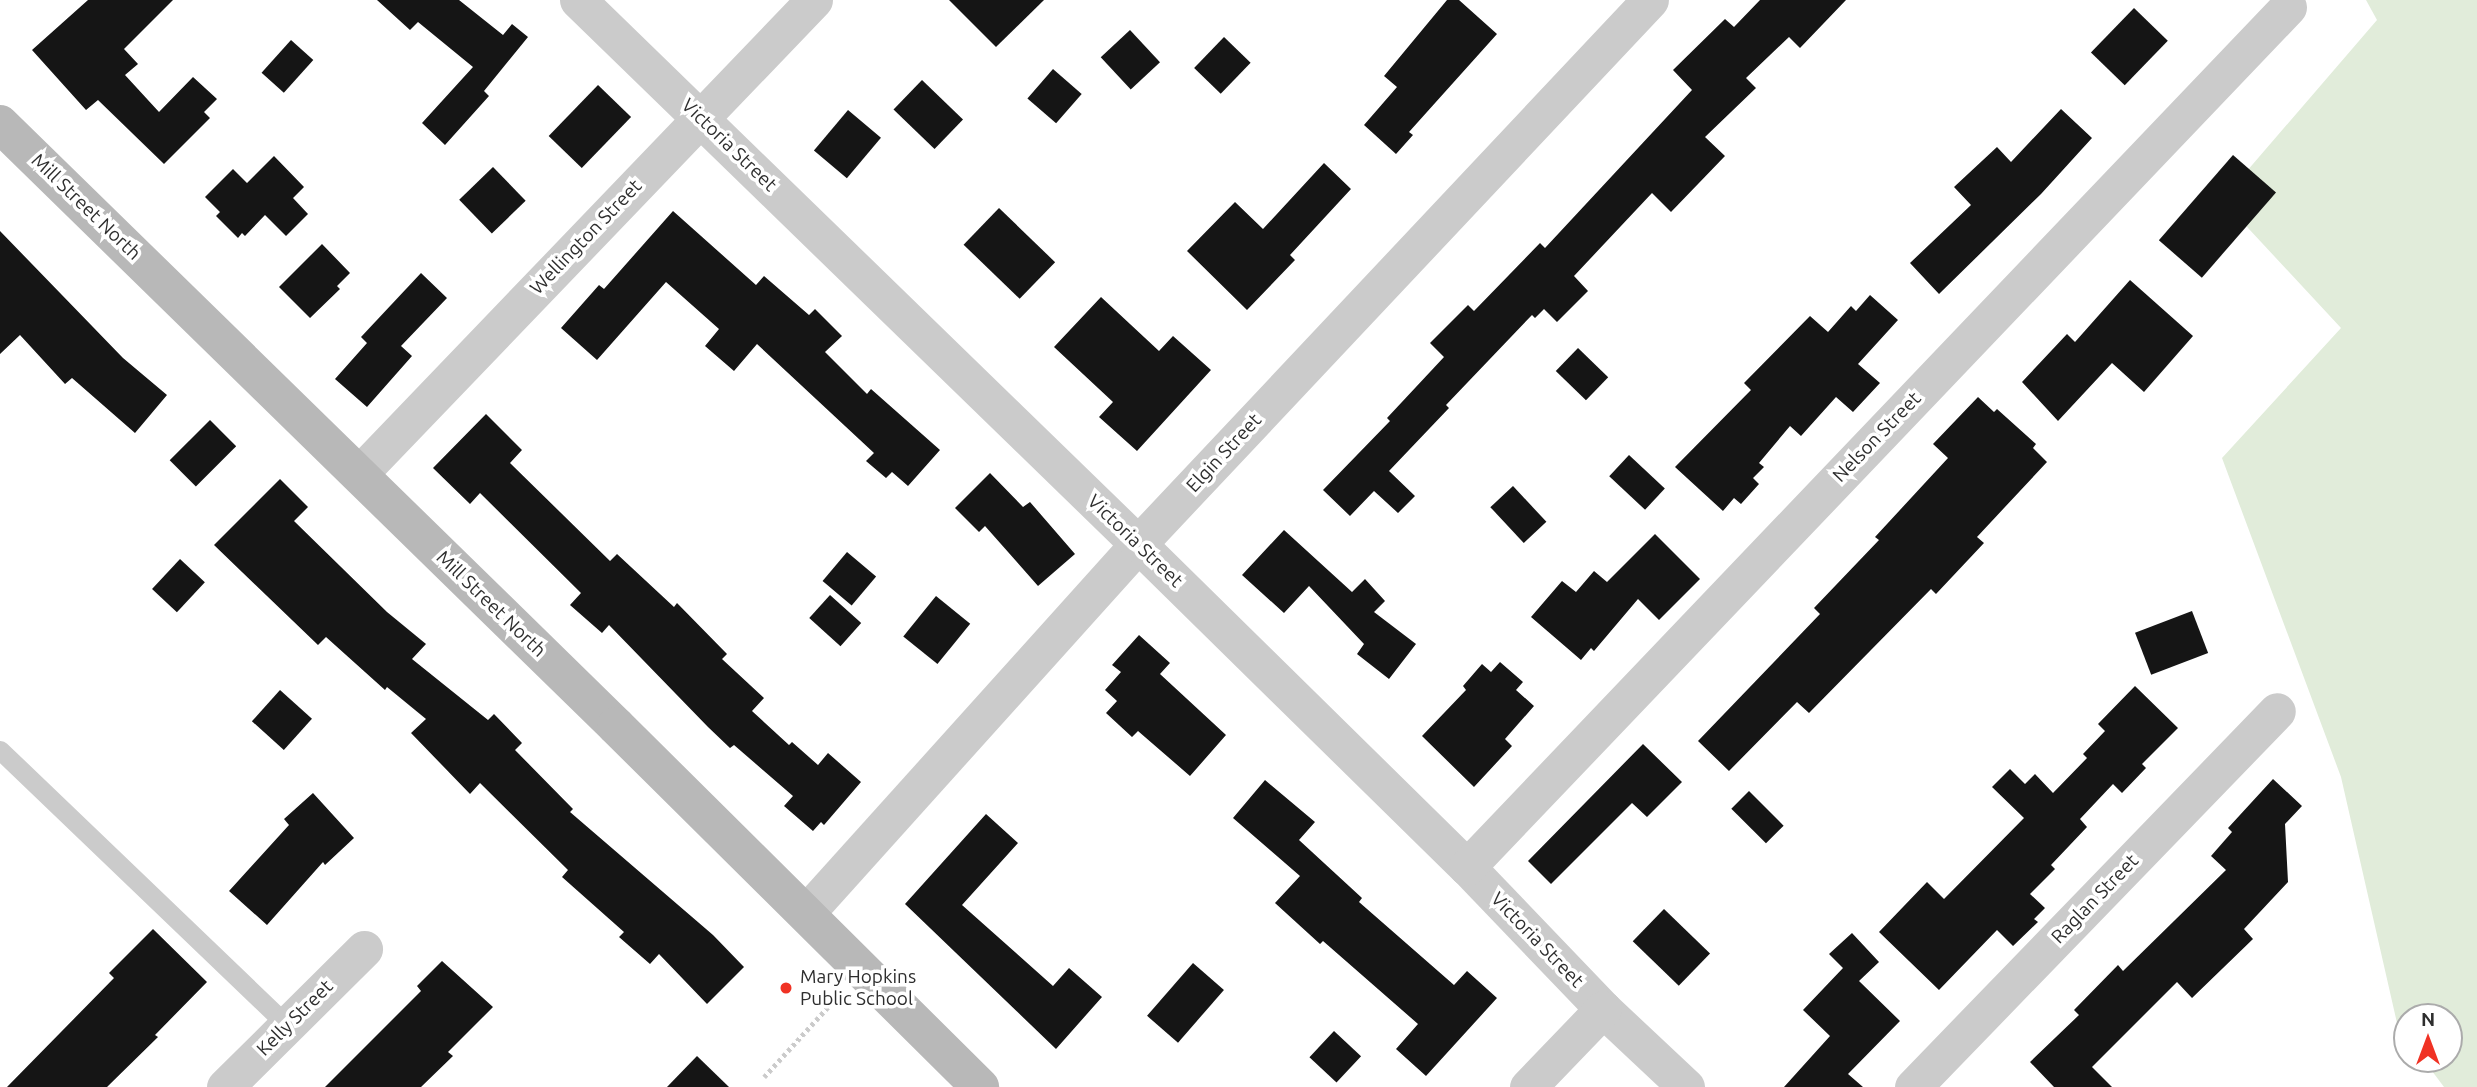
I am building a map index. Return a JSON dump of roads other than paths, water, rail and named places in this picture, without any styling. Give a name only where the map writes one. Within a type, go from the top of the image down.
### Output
[{"type":"main road","name":"Mill Street North","points":[[0,124],[806,913],[979,1087]]},
{"type":"street","name":"Victoria Street","points":[[578,0],[1138,544],[1467,867],[1603,1009],[1686,1087]]},
{"type":"street","name":"Wellington Street","points":[[359,474],[814,0]]},
{"type":"street","name":"Elgin Street","points":[[806,913],[1138,544],[1650,0]]},
{"type":"street","name":"Nelson Street","points":[[1467,867],[2288,7]]},
{"type":"street","name":"Raglan Street","points":[[1913,1087],[2277,711]]},
{"type":"street","name":"Kelly Street","points":[[225,1087],[364,949]]},
{"type":"street","points":[[1528,1087],[1603,1009]]},
{"type":"lane","points":[[2,755],[287,1025]]},
{"type":"place","name":"Mary Hopkins Public School","points":[[786,988]]}]
